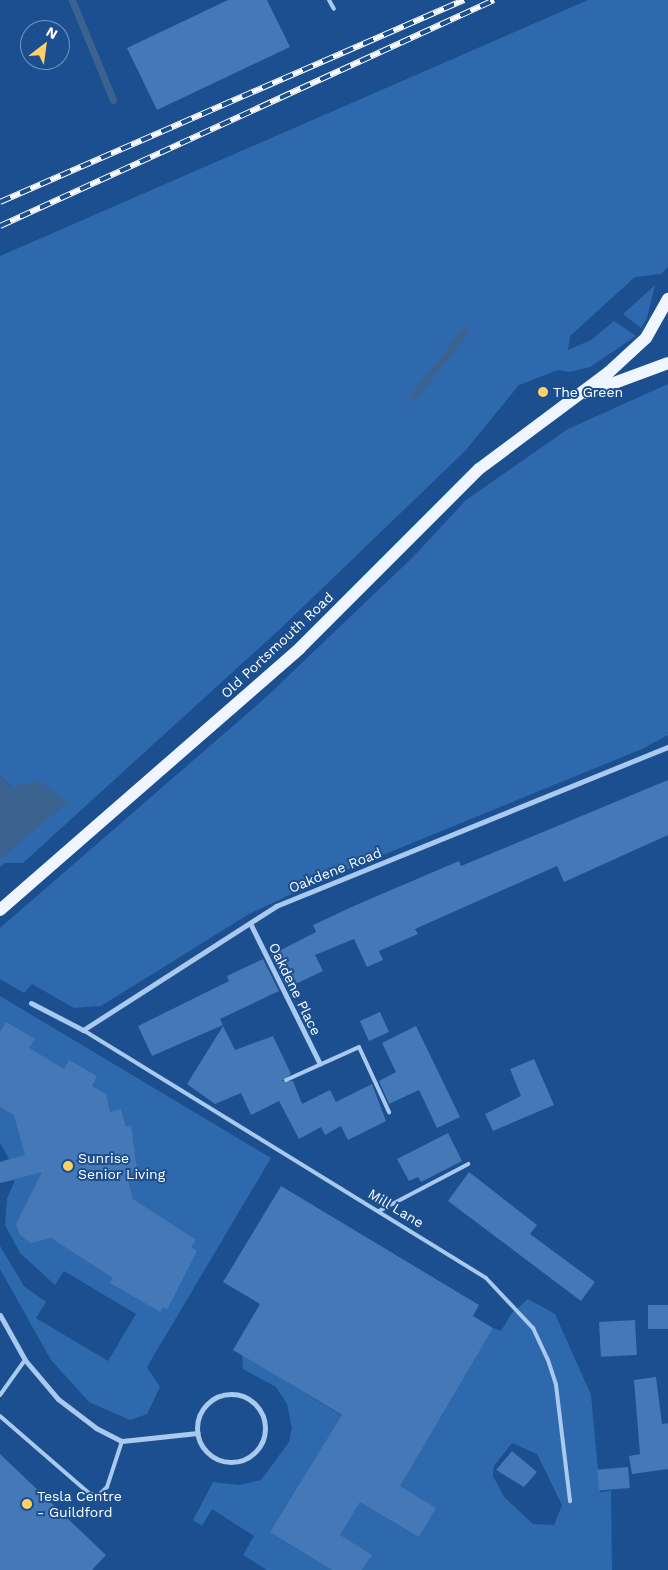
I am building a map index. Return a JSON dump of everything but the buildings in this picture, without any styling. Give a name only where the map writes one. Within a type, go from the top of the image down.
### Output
[{"type":"main road","name":"Old Portsmouth Road","points":[[0,910],[300,648],[479,469],[646,338],[668,299]]},
{"type":"main road","name":"Old Portsmouth Road","points":[[570,399],[668,363]]},
{"type":"street","name":"Oakdene Road","points":[[83,1030],[276,906],[668,747]]},
{"type":"street","name":"Oakdene Place","points":[[250,923],[320,1064]]},
{"type":"street","points":[[31,1003],[83,1030]]},
{"type":"street","points":[[0,1315],[25,1360],[58,1399],[96,1428],[122,1440],[198,1433]]},
{"type":"street","points":[[229,1394],[251,1400],[264,1418],[263,1441],[252,1454],[237,1461],[214,1457],[198,1433],[201,1412],[208,1403],[229,1394]]},
{"type":"lane","points":[[329,0],[334,9]]},
{"type":"lane","name":"Mill Lane","points":[[83,1030],[486,1278],[533,1328],[556,1385],[570,1501]]},
{"type":"lane","points":[[286,1080],[359,1048],[389,1112]]},
{"type":"lane","points":[[379,1211],[468,1164]]},
{"type":"lane","points":[[0,1394],[25,1360]]},
{"type":"lane","points":[[0,1416],[90,1494],[100,1494],[107,1487],[122,1440]]},
{"type":"shaded area","points":[[588,0],[668,0],[668,267],[661,274],[635,277],[570,336],[568,350],[591,340],[614,321],[636,336],[590,367],[570,372],[558,370],[519,385],[465,451],[280,629],[23,863],[5,863],[0,867],[0,859],[67,802],[11,787],[0,775],[0,256]]},
{"type":"shaded area","points":[[655,285],[647,318],[641,328],[623,314]]},
{"type":"shaded area","points":[[668,384],[668,735],[642,749],[317,882],[249,914],[101,1006],[74,1008],[32,984],[24,993],[0,979],[0,928],[264,699],[414,556],[466,500],[568,429]]},
{"type":"shaded area","points":[[0,775],[11,787],[38,781],[68,802],[0,859]]},
{"type":"shaded area","points":[[0,996],[271,1158],[147,1367],[160,1387],[147,1414],[130,1420],[89,1402],[51,1360],[0,1269],[0,1246],[24,1286],[46,1302],[36,1318],[108,1361],[136,1314],[64,1271],[55,1285],[20,1253],[5,1225],[7,1199],[15,1180],[0,1183],[0,1162],[9,1159],[0,1143]]},
{"type":"shaded area","points":[[528,1299],[555,1314],[591,1395],[600,1492],[611,1491],[612,1570],[267,1570],[243,1555],[254,1536],[212,1509],[202,1526],[193,1520],[213,1482],[239,1485],[261,1480],[289,1442],[292,1428],[287,1404],[276,1387],[243,1369],[242,1355],[413,1459],[493,1328],[501,1331],[512,1313]],"holes":[[[512,1443],[537,1454],[562,1505],[554,1525],[533,1524],[504,1497],[493,1476],[494,1466]]]},
{"type":"waterway","points":[[72,0],[113,100]]},
{"type":"waterway","points":[[413,397],[465,331]]},
{"type":"railway","points":[[0,202],[464,0]]},
{"type":"railway","points":[[0,226],[494,0]]},
{"type":"place","name":"The Green","points":[[543,392]]},
{"type":"place","name":"Sunrise Senior Living","points":[[68,1166]]},
{"type":"place","name":"Tesla Centre - Guildford","points":[[27,1504]]}]
